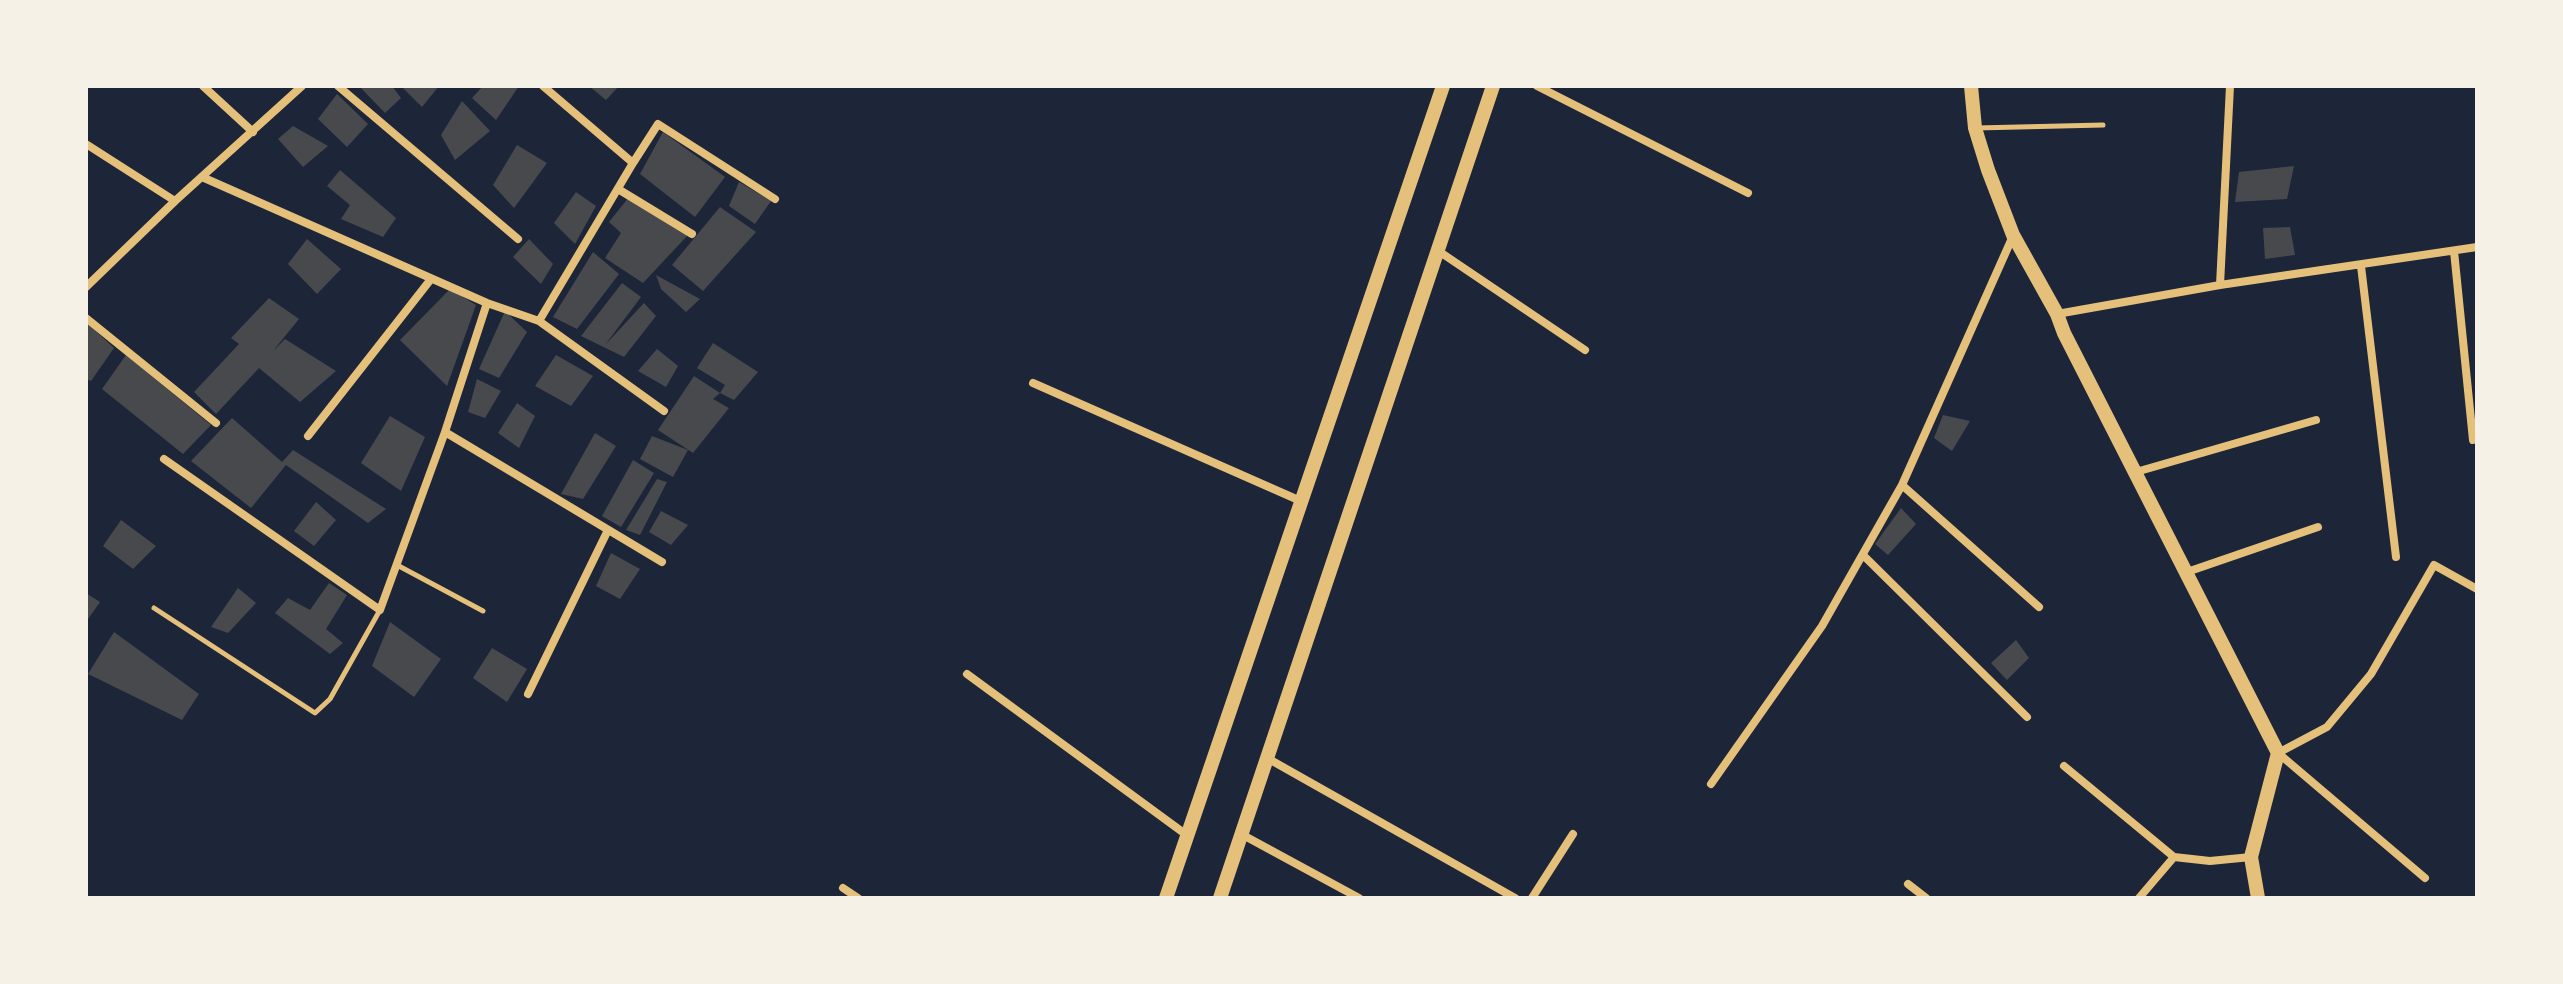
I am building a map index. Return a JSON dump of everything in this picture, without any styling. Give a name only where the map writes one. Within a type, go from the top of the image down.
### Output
[{"type":"main road","points":[[1166,898],[1443,86]]},
{"type":"main road","points":[[1220,898],[1493,86]]},
{"type":"main road","points":[[1971,86],[1975,128],[2013,235],[2057,314],[2278,753],[2251,857],[2258,898]]},
{"type":"street","points":[[203,86],[253,132]]},
{"type":"street","points":[[86,287],[302,86]]},
{"type":"street","points":[[338,86],[518,239]]},
{"type":"street","points":[[543,86],[633,163]]},
{"type":"street","points":[[1537,86],[1748,193]]},
{"type":"street","points":[[2220,285],[2230,86]]},
{"type":"street","points":[[539,321],[658,124],[775,199]]},
{"type":"street","points":[[86,144],[175,201]]},
{"type":"street","points":[[202,177],[487,303],[539,321],[664,411]]},
{"type":"street","points":[[618,189],[692,234]]},
{"type":"street","points":[[1711,784],[1822,626],[1902,485],[2013,235]]},
{"type":"street","points":[[2057,314],[2220,285],[2477,247]]},
{"type":"street","points":[[1437,250],[1585,350]]},
{"type":"street","points":[[2454,251],[2473,440]]},
{"type":"street","points":[[2361,266],[2396,557]]},
{"type":"street","points":[[308,436],[431,279]]},
{"type":"street","points":[[164,459],[380,610],[445,432],[487,303]]},
{"type":"street","points":[[86,318],[216,423]]},
{"type":"street","points":[[1033,383],[1303,502]]},
{"type":"street","points":[[2136,472],[2316,420]]},
{"type":"street","points":[[445,432],[662,562]]},
{"type":"street","points":[[1902,485],[2039,607]]},
{"type":"street","points":[[2187,572],[2318,527]]},
{"type":"street","points":[[528,694],[608,530]]},
{"type":"street","points":[[1863,555],[2027,717]]},
{"type":"street","points":[[2425,878],[2278,753],[2327,727],[2336,717],[2371,674],[2434,565],[2477,589]]},
{"type":"street","points":[[967,674],[1188,836]]},
{"type":"street","points":[[1267,758],[1515,898]]},
{"type":"street","points":[[2064,766],[2174,857],[2210,861],[2251,857]]},
{"type":"street","points":[[1241,834],[1359,898]]},
{"type":"street","points":[[1532,898],[1573,834]]},
{"type":"street","points":[[2139,898],[2174,857]]},
{"type":"street","points":[[1908,884],[1926,898]]},
{"type":"street","points":[[843,888],[858,898]]},
{"type":"lane","points":[[1975,128],[2103,125]]},
{"type":"lane","points":[[396,565],[483,611]]},
{"type":"lane","points":[[154,608],[315,713],[330,699],[380,610]]},
{"type":"shaded area","points":[[86,86],[2477,86],[2477,898],[86,898]]},
{"type":"building","points":[[359,86],[392,86],[401,98],[385,113]]},
{"type":"building","points":[[401,86],[439,86],[422,107]]},
{"type":"building","points":[[483,86],[519,86],[496,120],[472,98]]},
{"type":"building","points":[[589,86],[619,86],[606,100]]},
{"type":"building","points":[[337,94],[368,124],[347,147],[318,119]]},
{"type":"building","points":[[462,101],[490,131],[455,160],[441,135]]},
{"type":"building","points":[[293,126],[328,146],[303,167],[278,139]]},
{"type":"building","points":[[663,132],[725,177],[695,217],[640,174]]},
{"type":"building","points":[[517,145],[547,163],[514,208],[493,185]]},
{"type":"building","points":[[2294,166],[2287,199],[2235,202],[2239,172]]},
{"type":"building","points":[[340,170],[396,218],[383,237],[341,219],[350,205],[327,186]]},
{"type":"building","points":[[739,182],[771,201],[755,224],[729,206]]},
{"type":"building","points":[[576,192],[596,206],[575,244],[554,223]]},
{"type":"building","points":[[629,197],[688,235],[643,283],[605,258],[621,233],[609,222]]},
{"type":"building","points":[[720,207],[756,232],[703,291],[672,265]]},
{"type":"building","points":[[2290,227],[2295,255],[2265,259],[2263,228]]},
{"type":"building","points":[[307,239],[341,269],[317,294],[288,264]]},
{"type":"building","points":[[529,239],[553,264],[541,284],[513,257]]},
{"type":"building","points":[[593,252],[619,274],[577,329],[553,317]]},
{"type":"building","points":[[656,275],[700,299],[686,312],[661,289]]},
{"type":"building","points":[[622,283],[641,297],[605,345],[644,303],[656,316],[624,357],[581,336]]},
{"type":"building","points":[[450,289],[476,305],[447,386],[400,340]]},
{"type":"building","points":[[269,298],[299,319],[273,351],[285,339],[336,371],[300,402],[259,368],[216,414],[194,392],[239,344],[231,338]]},
{"type":"building","points":[[505,311],[527,332],[499,378],[479,369]]},
{"type":"building","points":[[86,322],[114,348],[91,381],[86,379]]},
{"type":"building","points":[[713,343],[758,372],[734,400],[720,393],[725,385],[697,368]]},
{"type":"building","points":[[657,349],[678,366],[666,387],[638,371]]},
{"type":"building","points":[[126,355],[211,425],[183,454],[102,389]]},
{"type":"building","points":[[556,355],[593,376],[571,406],[535,386]]},
{"type":"building","points":[[694,376],[720,393],[713,399],[729,408],[693,453],[658,430]]},
{"type":"building","points":[[477,379],[501,391],[485,418],[468,412]]},
{"type":"building","points":[[517,403],[535,416],[519,448],[498,433]]},
{"type":"building","points":[[1943,415],[1970,421],[1952,451],[1934,438]]},
{"type":"building","points":[[390,416],[425,437],[401,491],[361,463]]},
{"type":"building","points":[[232,418],[282,462],[293,450],[386,509],[368,523],[286,465],[251,508],[191,461]]},
{"type":"building","points":[[595,433],[616,446],[583,499],[561,494]]},
{"type":"building","points":[[652,436],[688,450],[673,477],[640,459]]},
{"type":"building","points":[[633,460],[654,473],[621,527],[602,516]]},
{"type":"building","points":[[657,479],[667,482],[640,535],[626,530]]},
{"type":"building","points":[[316,502],[336,520],[314,546],[294,531]]},
{"type":"building","points":[[1901,508],[1916,524],[1888,555],[1875,544]]},
{"type":"building","points":[[661,511],[688,525],[671,545],[649,532]]},
{"type":"building","points":[[121,520],[156,546],[133,569],[103,546]]},
{"type":"building","points":[[611,553],[640,569],[620,599],[596,586]]},
{"type":"building","points":[[329,583],[347,595],[326,629],[343,643],[330,654],[275,613],[288,598],[310,610]]},
{"type":"building","points":[[238,588],[256,603],[228,633],[211,627]]},
{"type":"building","points":[[86,593],[100,602],[86,622]]},
{"type":"building","points":[[390,622],[441,659],[414,697],[372,666]]},
{"type":"building","points":[[114,632],[199,694],[182,720],[88,674]]},
{"type":"building","points":[[2016,640],[2029,658],[2007,680],[1991,663]]},
{"type":"building","points":[[492,648],[527,669],[507,702],[473,678]]}]
